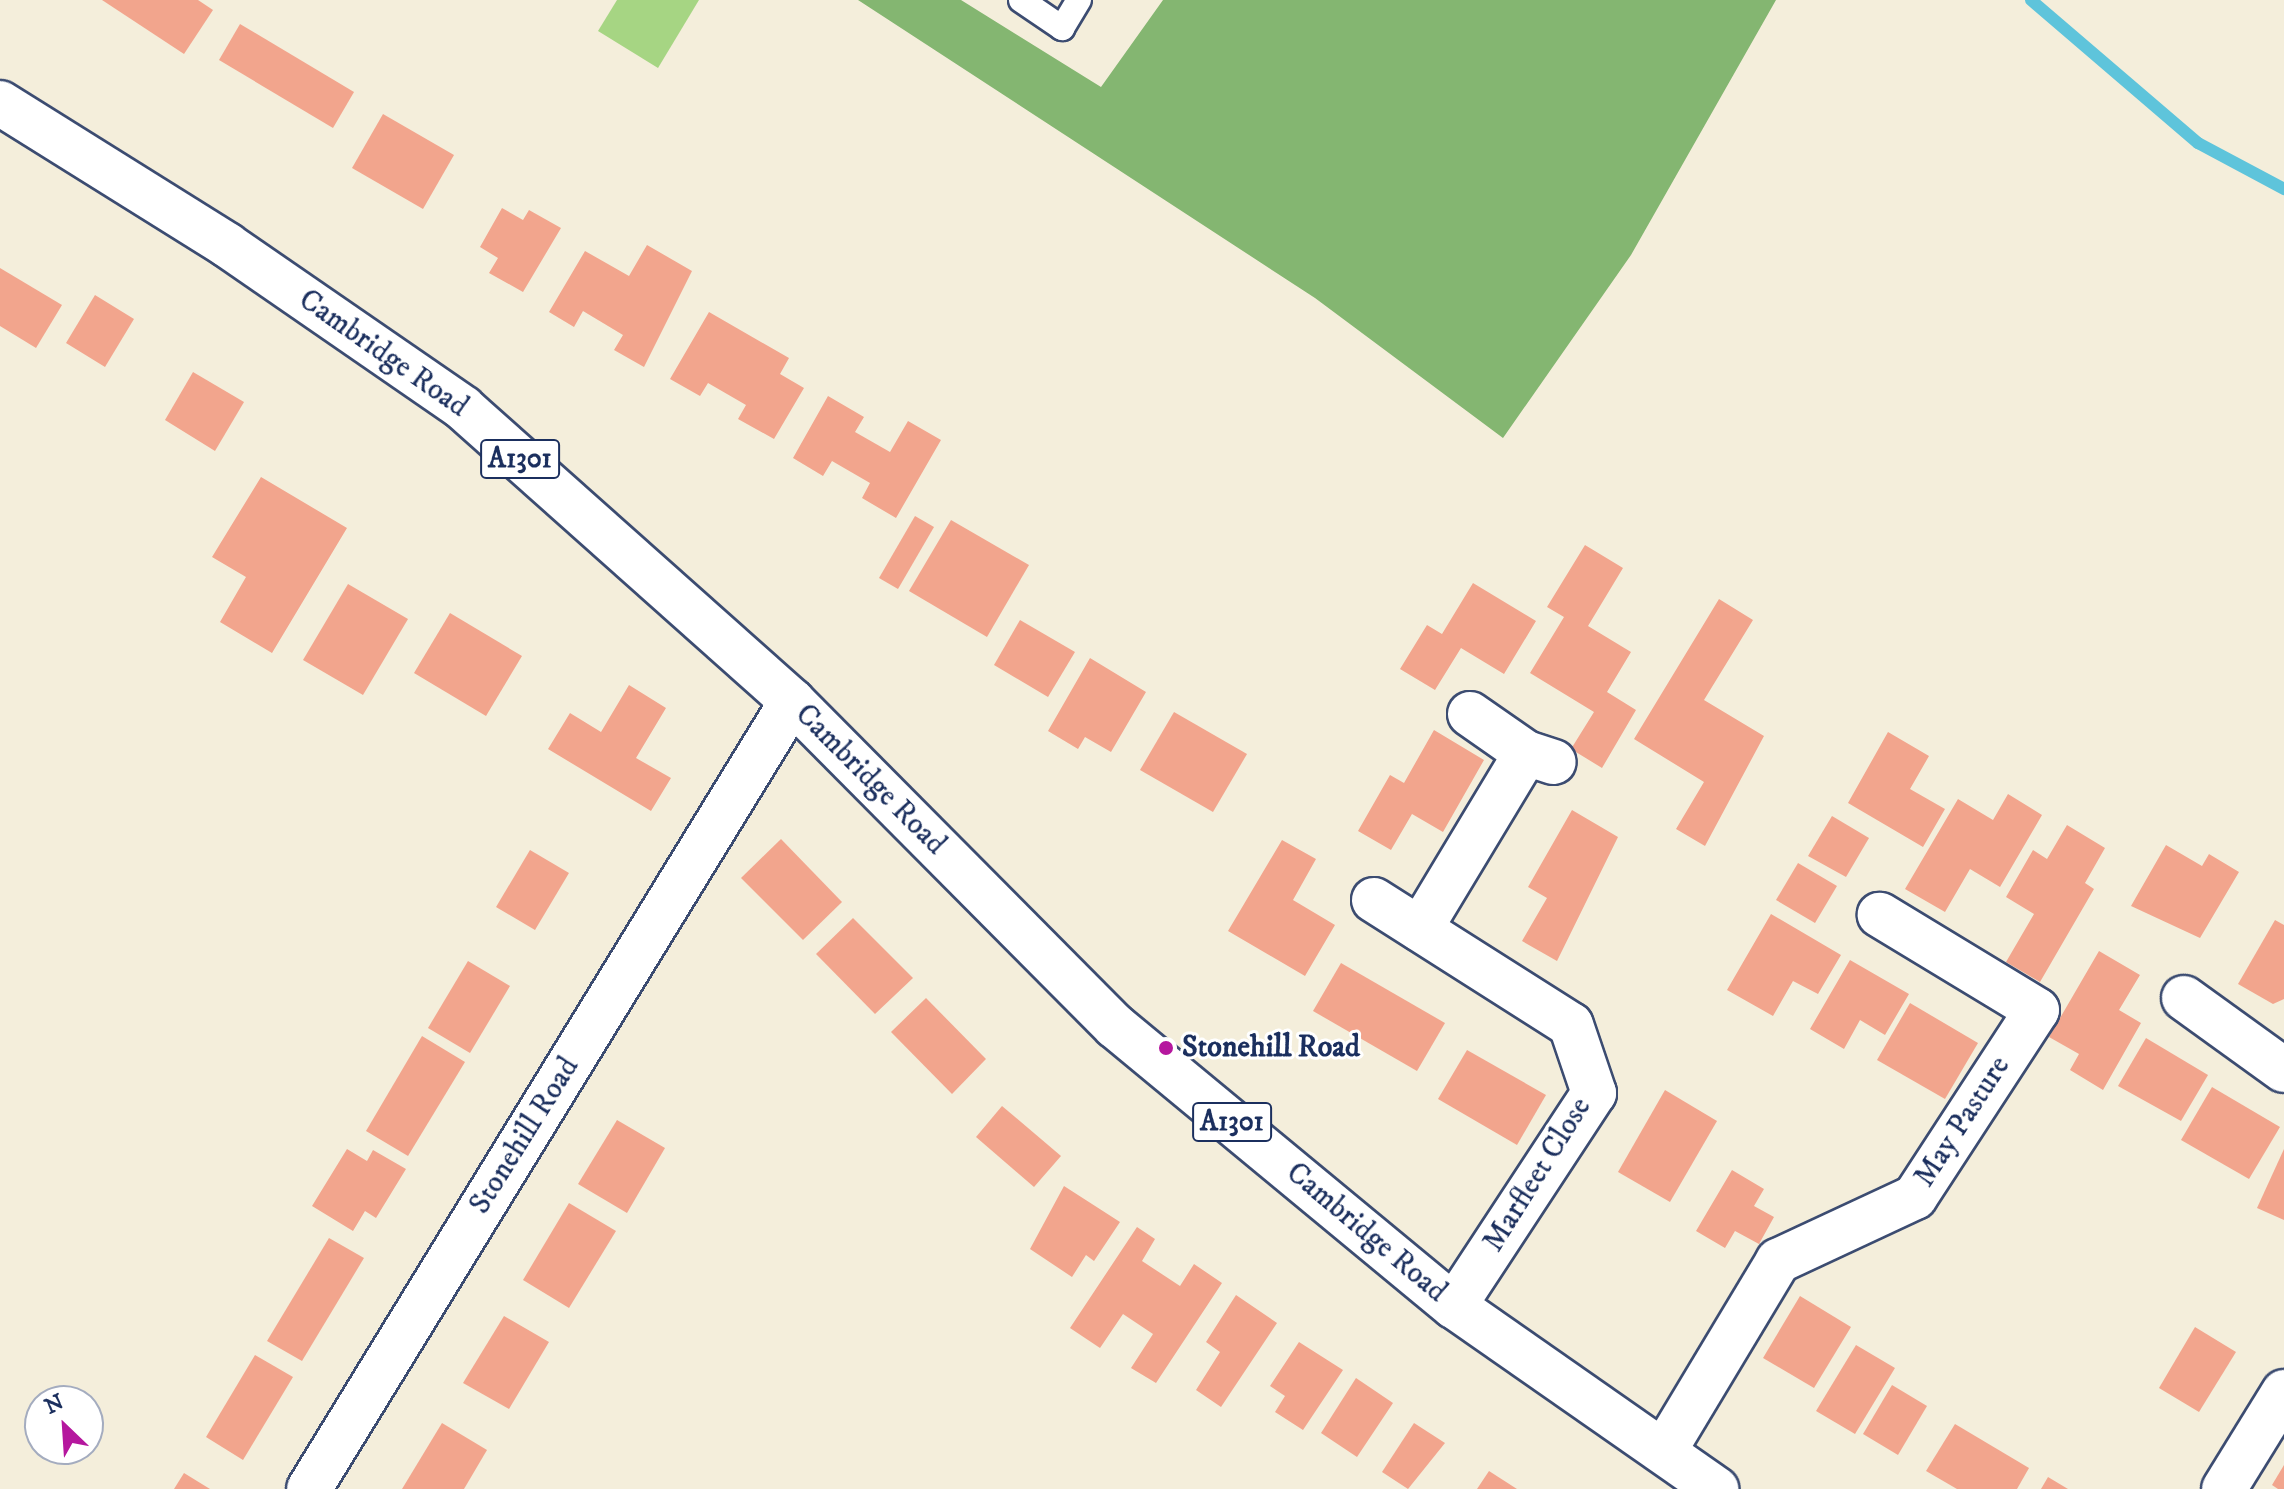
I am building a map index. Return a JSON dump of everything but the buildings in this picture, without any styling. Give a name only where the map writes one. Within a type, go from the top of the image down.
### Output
[{"type":"street","name":"Cambridge Road","points":[[2,108],[227,245],[463,408],[792,701],[1115,1026],[1454,1306],[1716,1489]]},
{"type":"street","name":"Stonehill Road","points":[[309,1489],[792,701]]},
{"type":"street","points":[[1420,929],[1540,758],[1470,714]]},
{"type":"street","name":"Marfleet Close","points":[[1374,900],[1571,1025],[1594,1093],[1454,1306]]},
{"type":"street","name":"May Pasture","points":[[1664,1451],[1778,1261],[1915,1197],[2037,1010],[1880,915]]},
{"type":"street","points":[[2184,998],[2284,1070]]},
{"type":"street","points":[[2224,1489],[2284,1392]]},
{"type":"lane","points":[[1021,0],[1062,28],[1079,0]]},
{"type":"green space","points":[[617,0],[699,0],[658,68],[598,31]]},
{"type":"green space","points":[[858,0],[961,0],[1101,87],[1163,0],[1776,0],[1631,255],[1503,438],[1315,298]]},
{"type":"waterway","points":[[2031,0],[2198,143],[2284,189]]},
{"type":"place","name":"Stonehill Road","points":[[1166,1048]]}]
